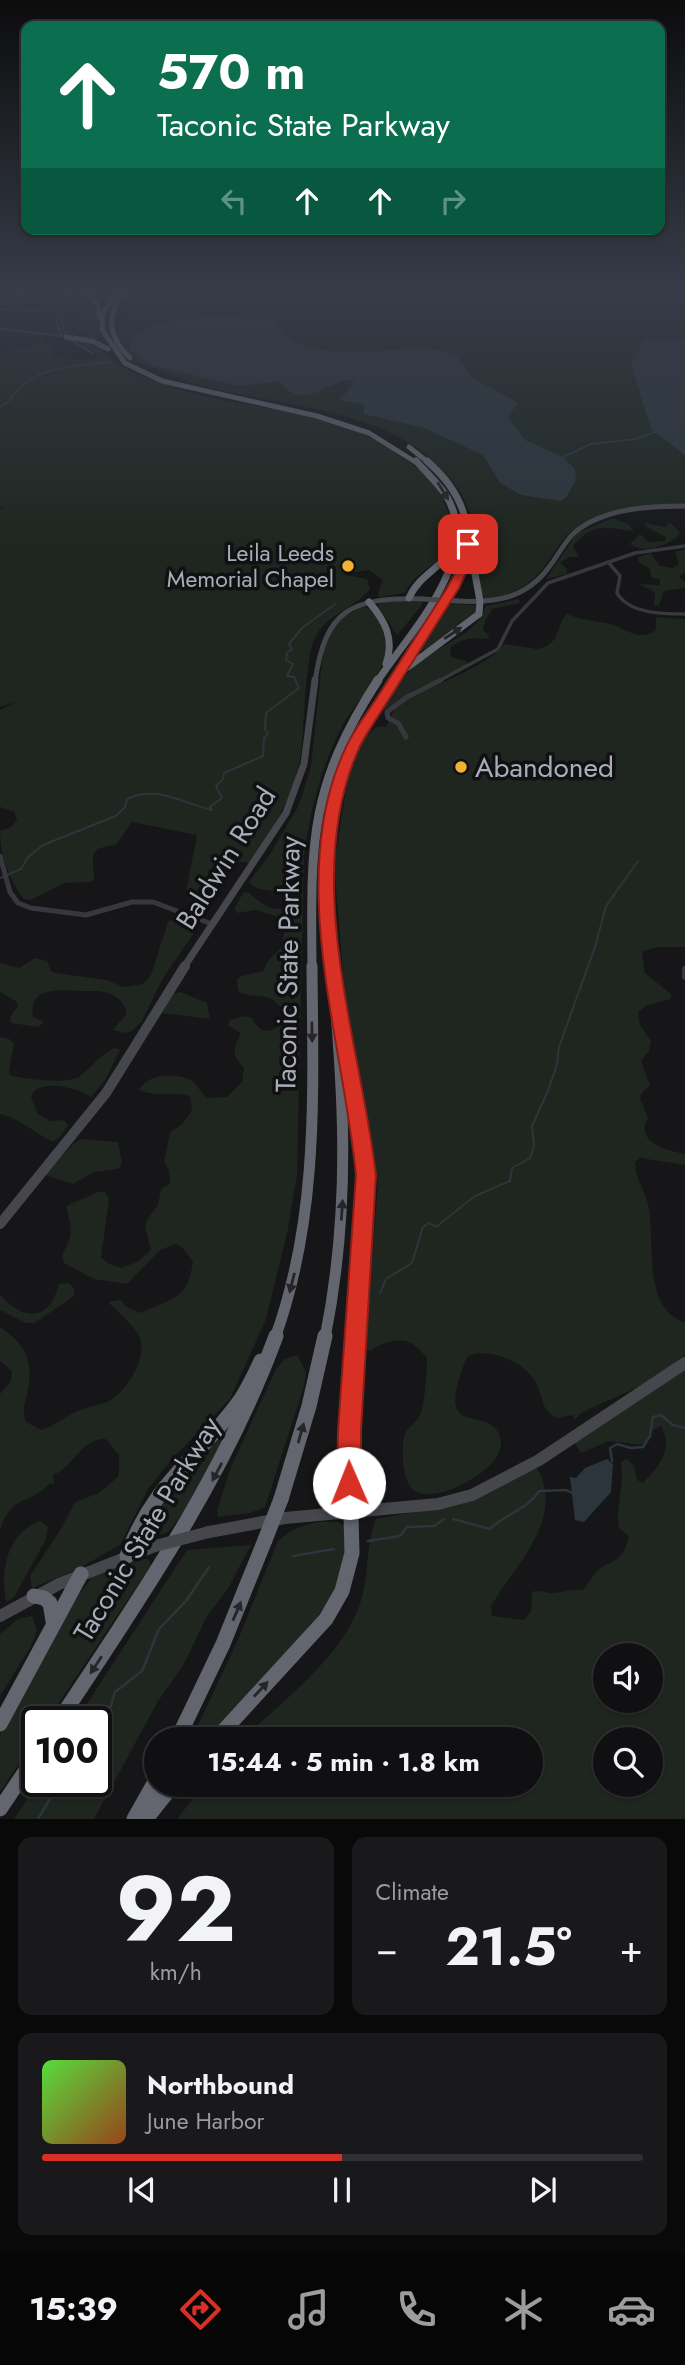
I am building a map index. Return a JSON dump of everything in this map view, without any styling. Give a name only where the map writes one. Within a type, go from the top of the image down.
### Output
[{"type":"highway","name":"Taconic State Parkway","points":[[68,1706],[210,1486],[246,1413],[282,1319],[303,1234],[312,1165],[311,882],[315,824],[337,751],[445,581],[455,556],[457,532],[450,503],[433,477],[408,454],[376,436],[314,414],[181,387],[156,378]]},
{"type":"highway","name":"Taconic State Parkway","points":[[173,378],[206,389],[342,417],[373,428],[407,446],[430,463],[448,482],[461,503],[468,544],[460,575],[363,727],[346,763],[330,824],[326,870],[345,1138],[338,1256],[318,1371],[281,1499],[223,1644],[183,1727]]},
{"type":"highway","points":[[384,694],[416,659],[476,617],[481,602],[473,575],[471,538],[466,520]]},
{"type":"highway","points":[[409,598],[416,583],[449,557],[457,532]]},
{"type":"highway","points":[[369,602],[385,622],[391,642],[387,661],[372,692]]},
{"type":"highway","points":[[227,1727],[316,1631],[335,1605],[350,1566],[349,1442],[366,1175],[362,1137],[336,1005]]},
{"type":"highway","points":[[127,1556],[135,1529],[152,1499],[240,1400],[282,1319]]},
{"type":"highway","points":[[0,1724],[81,1574]]},
{"type":"highway","points":[[34,1596],[44,1597],[53,1606],[54,1615],[49,1631]]},
{"type":"highway","points":[[0,1809],[21,1778]]},
{"type":"highway","points":[[134,1819],[146,1797]]},
{"type":"highway","points":[[146,1819],[163,1797]]},
{"type":"street","points":[[545,585],[538,583],[569,539],[583,527],[645,508],[685,506]]},
{"type":"street","points":[[406,737],[398,723],[388,718],[387,712],[407,697],[498,649],[512,621],[545,585],[651,549],[685,546]]},
{"type":"street","points":[[608,562],[621,575],[622,582],[617,593],[622,603],[632,607],[685,614]]},
{"type":"street","name":"Baldwin Road","points":[[0,1224],[106,1093],[212,925],[264,850],[294,797],[304,764],[318,659],[324,637],[338,617],[369,602],[409,598],[481,602],[505,598],[538,583]]},
{"type":"street","points":[[529,589],[537,593]]},
{"type":"street","points":[[0,856],[5,875],[18,903],[31,908],[86,915],[132,902],[153,902],[212,925]]},
{"type":"street","points":[[685,969],[685,976]]},
{"type":"street","points":[[0,1616],[34,1596],[81,1574],[155,1546],[272,1520],[441,1503],[487,1489],[538,1460],[685,1363]]},
{"type":"shaded area","points":[[0,378],[146,378],[203,396],[321,419],[363,434],[425,473],[439,491],[451,526],[447,549],[411,583],[405,593],[379,597],[378,592],[383,580],[369,570],[340,574],[367,579],[370,589],[329,621],[317,634],[307,673],[301,752],[294,783],[275,824],[250,863],[218,859],[197,891],[191,893],[186,891],[197,835],[132,822],[116,845],[99,849],[93,855],[94,879],[90,882],[64,883],[30,900],[24,899],[10,876],[0,840],[0,831],[11,827],[17,820],[14,812],[0,807],[0,710],[18,701],[0,707],[0,509],[4,506],[0,507]]},
{"type":"shaded area","points":[[178,378],[685,378],[685,505],[628,510],[586,522],[567,535],[531,581],[516,591],[486,599],[477,584],[475,574],[474,535],[468,509],[454,483],[431,458],[403,440],[341,415],[242,395]]},
{"type":"shaded area","points":[[205,378],[473,378],[515,401],[517,404],[508,417],[525,440],[563,457],[575,469],[576,480],[561,501],[521,495],[500,483],[483,455],[424,428],[364,414],[364,404],[339,400],[354,384],[352,380],[306,395],[297,395],[280,381],[239,386]]},
{"type":"shaded area","points":[[636,378],[685,378],[685,455],[651,429]]},
{"type":"shaded area","points":[[613,518],[629,525],[633,531],[595,529],[573,546],[579,557],[569,557],[560,563],[567,569],[567,574],[546,579],[577,533]]},
{"type":"shaded area","points":[[670,522],[680,533],[670,541],[649,549],[630,544],[640,534],[648,542],[665,541],[666,537],[647,527],[645,523],[665,527]]},
{"type":"shaded area","points":[[685,549],[685,572],[679,577],[685,582],[685,588],[664,591],[659,605],[654,606],[655,592],[638,584],[660,585],[660,580],[651,577],[650,569],[638,562],[638,557],[651,553],[660,566],[673,568],[679,564],[675,552]]},
{"type":"shaded area","points":[[519,599],[520,603],[492,609],[483,630],[489,635],[488,639],[468,639],[450,648],[451,657],[467,661],[468,665],[414,690],[387,710],[380,710],[413,667],[466,632],[481,616],[486,606]]},
{"type":"shaded area","points":[[386,601],[422,602],[422,605],[398,634],[376,606]]},
{"type":"shaded area","points":[[449,604],[477,605],[476,613],[425,650],[418,651]]},
{"type":"shaded area","points":[[364,606],[375,613],[382,624],[386,652],[380,671],[342,726],[328,758],[317,790],[306,839],[297,1175],[288,1229],[266,1319],[230,1399],[172,1459],[148,1489],[120,1545],[76,1570],[32,1588],[30,1576],[75,1502],[99,1493],[119,1476],[119,1455],[106,1439],[90,1443],[67,1466],[53,1475],[54,1484],[50,1483],[10,1510],[0,1530],[0,1394],[11,1381],[12,1371],[0,1361],[0,1327],[17,1341],[27,1356],[30,1374],[24,1415],[26,1422],[41,1430],[75,1412],[111,1400],[130,1380],[139,1361],[141,1342],[128,1321],[108,1302],[121,1300],[126,1307],[141,1313],[177,1296],[187,1284],[193,1262],[183,1248],[176,1244],[160,1250],[127,1284],[94,1279],[64,1263],[62,1255],[71,1231],[66,1206],[98,1192],[105,1192],[109,1200],[101,1257],[107,1263],[121,1268],[137,1262],[151,1250],[145,1227],[147,1220],[158,1205],[161,1189],[170,1184],[169,1170],[164,1162],[170,1133],[183,1123],[192,1111],[190,1096],[139,1090],[156,1077],[179,1076],[193,1081],[206,1098],[227,1097],[242,1082],[244,1068],[235,1051],[241,1033],[228,1026],[230,1020],[245,1016],[252,1018],[258,1027],[264,1030],[272,1030],[281,1025],[284,1012],[278,1004],[268,998],[238,991],[237,980],[241,976],[263,971],[268,961],[281,948],[287,920],[256,910],[237,913],[234,909],[243,893],[248,892],[272,908],[288,907],[289,897],[284,893],[258,889],[249,882],[270,854],[298,807],[311,767],[323,651],[330,631],[343,617]]},
{"type":"shaded area","points":[[567,614],[611,624],[637,635],[650,634],[656,630],[656,617],[685,619],[685,947],[657,947],[642,952],[645,973],[672,995],[670,999],[648,1005],[638,1012],[640,1025],[651,1041],[649,1051],[641,1061],[650,1085],[640,1099],[648,1118],[645,1133],[654,1144],[685,1154],[685,1165],[640,1158],[635,1162],[636,1174],[649,1209],[656,1290],[671,1315],[685,1322],[685,1355],[651,1381],[583,1412],[574,1420],[573,1415],[557,1418],[548,1411],[533,1379],[518,1364],[487,1353],[468,1356],[457,1387],[457,1410],[462,1415],[486,1422],[493,1427],[499,1434],[501,1445],[497,1456],[476,1476],[449,1490],[422,1494],[413,1490],[409,1484],[404,1469],[403,1452],[406,1432],[422,1410],[427,1357],[416,1346],[404,1341],[386,1343],[371,1351],[364,1349],[378,1185],[371,1142],[359,1104],[354,1050],[346,1010],[334,864],[348,777],[362,741],[376,727],[386,727],[395,708],[404,701],[475,667],[499,651],[504,644],[537,649],[547,646],[555,639]]},
{"type":"shaded area","points":[[180,919],[194,933],[163,978],[142,1021],[132,1031],[125,1033],[113,1030],[126,1014],[126,1009],[115,997],[96,991],[48,992],[36,1000],[33,1007],[33,1017],[44,1022],[38,1027],[11,1023],[10,1017],[18,1006],[16,1001],[0,992],[0,963],[19,968],[35,958],[47,961],[51,971],[56,973],[107,980],[123,987],[143,984],[151,975],[168,922]]},
{"type":"shaded area","points":[[180,992],[207,1003],[210,1019],[162,1013],[172,994]]},
{"type":"shaded area","points":[[0,1037],[9,1039],[14,1044],[10,1075],[35,1079],[74,1079],[109,1051],[114,1048],[120,1050],[105,1080],[91,1097],[63,1087],[48,1086],[35,1090],[31,1097],[38,1114],[50,1121],[64,1120],[68,1125],[53,1142],[20,1122],[0,1114]]},
{"type":"shaded area","points":[[81,1139],[118,1142],[122,1163],[118,1169],[94,1172],[73,1184],[45,1175],[73,1144]]},
{"type":"shaded area","points":[[68,1283],[74,1288],[74,1296],[35,1323],[26,1323],[0,1310],[0,1295],[18,1310],[35,1314],[49,1305],[59,1284]]},
{"type":"shaded area","points":[[297,1355],[306,1372],[304,1386],[265,1507],[250,1513],[218,1517],[217,1511],[230,1469],[276,1369],[285,1359]]},
{"type":"shaded area","points":[[685,1370],[685,1819],[177,1819],[194,1797],[543,1797],[543,1727],[256,1727],[295,1692],[343,1638],[362,1597],[376,1519],[431,1509],[537,1468],[544,1487],[542,1523],[524,1558],[491,1606],[492,1616],[524,1620],[531,1611],[532,1592],[583,1590],[598,1570],[622,1554],[629,1536],[619,1528],[618,1519],[621,1462],[627,1459],[634,1466],[637,1480],[643,1483],[663,1457],[665,1434],[661,1426],[651,1431],[644,1445],[609,1441],[581,1453],[574,1442]]},
{"type":"shaded area","points":[[229,1430],[187,1509],[167,1533],[143,1542],[140,1537],[153,1505],[213,1438]]},
{"type":"shaded area","points":[[607,1459],[613,1464],[611,1492],[584,1522],[575,1520],[570,1477],[576,1478],[585,1468]]},
{"type":"shaded area","points":[[41,1521],[48,1527],[46,1539],[14,1597],[6,1602],[4,1577],[8,1554],[20,1534]]},
{"type":"shaded area","points":[[338,1522],[347,1528],[342,1581],[302,1640],[221,1727],[197,1727],[237,1642],[278,1541],[297,1528]]},
{"type":"shaded area","points":[[251,1545],[227,1590],[207,1616],[183,1666],[158,1701],[112,1786],[112,1706],[85,1706],[187,1550]]},
{"type":"shaded area","points":[[141,1559],[148,1559],[151,1565],[57,1706],[21,1706],[21,1760],[0,1792],[0,1735],[67,1610],[94,1575]]},
{"type":"shaded area","points":[[32,1616],[37,1630],[31,1646],[0,1696],[0,1634],[18,1619]]},
{"type":"shaded area","points":[[29,1797],[106,1797],[94,1819],[14,1819]]},
{"type":"waterway","points":[[0,407],[33,378]]},
{"type":"waterway","points":[[563,457],[591,444],[636,439],[655,432]]},
{"type":"waterway","points":[[0,878],[21,869],[28,857],[43,845],[116,816],[125,807],[127,799],[138,795],[159,794],[212,810],[210,807],[222,798],[216,786],[223,779],[224,773],[263,756],[264,738],[268,734],[265,729],[266,713],[299,688],[294,677],[287,676],[293,664],[286,660],[287,653],[292,649],[289,644],[302,628],[335,604]]},
{"type":"waterway","points":[[380,1293],[386,1279],[412,1263],[423,1227],[429,1223],[436,1227],[475,1196],[510,1181],[512,1168],[530,1158],[534,1146],[532,1126],[548,1091],[557,1064],[559,1047],[595,947],[606,906],[638,861]]},
{"type":"waterway","points":[[612,1461],[610,1448],[617,1444],[631,1448],[643,1447],[650,1436],[653,1417],[661,1415],[673,1425],[685,1428]]},
{"type":"waterway","points":[[453,1519],[490,1529],[529,1503],[539,1491],[566,1490],[572,1493]]},
{"type":"waterway","points":[[368,1541],[400,1536],[407,1527],[434,1526],[444,1519]]},
{"type":"waterway","points":[[293,1556],[334,1549]]},
{"type":"waterway","points":[[111,1706],[115,1692],[142,1671],[159,1629],[186,1601],[209,1567]]},
{"type":"waterway","points":[[38,1819],[51,1797]]},
{"type":"place","name":"Leila Leeds Memorial Chapel","points":[[348,566]]},
{"type":"place","name":"Abandoned","points":[[461,767]]},
{"type":"route","points":[[349,1483],[349,1431],[366,1175],[362,1137],[336,1005],[327,895],[328,835],[339,782],[354,744],[453,588],[463,569],[468,544]]}]
